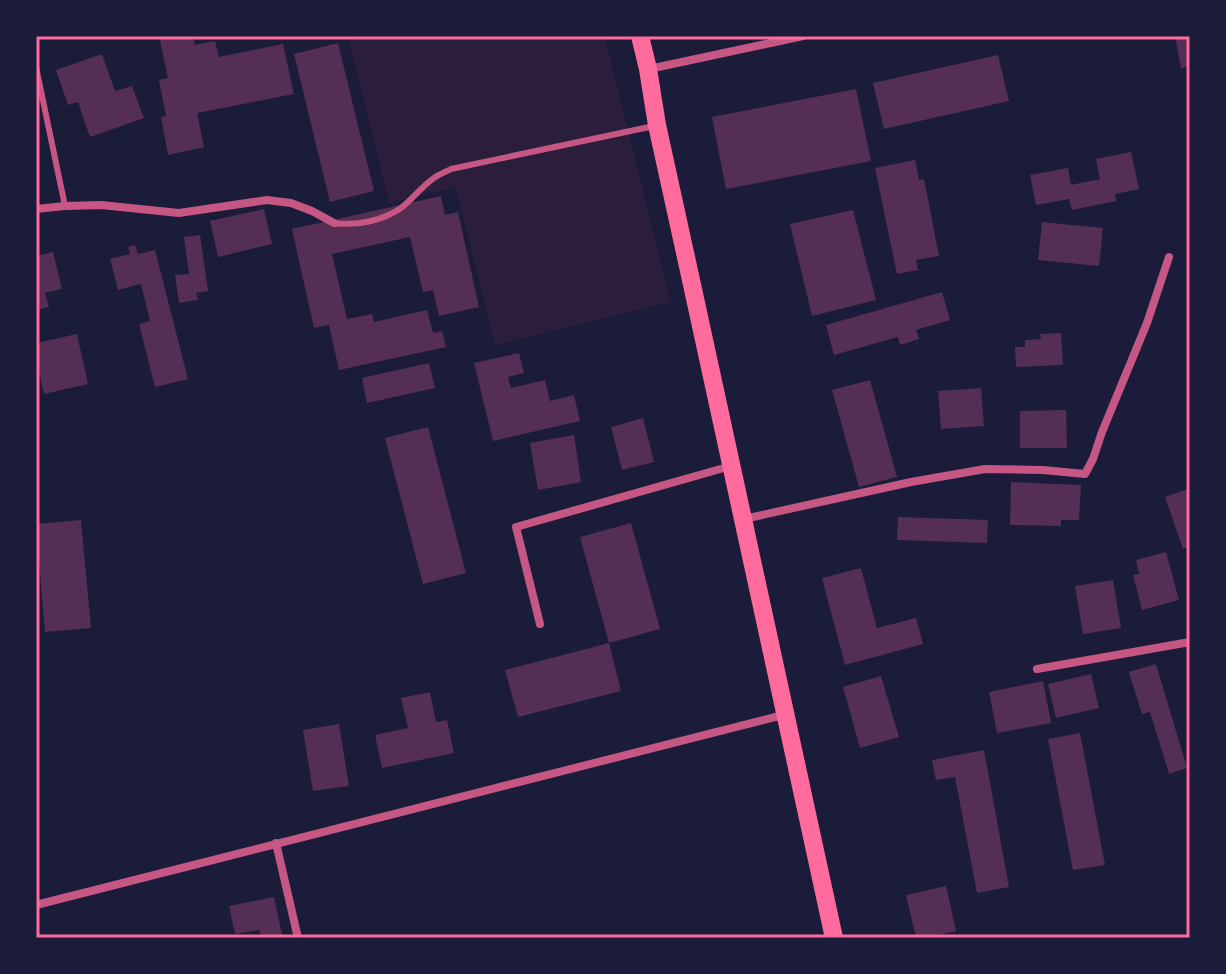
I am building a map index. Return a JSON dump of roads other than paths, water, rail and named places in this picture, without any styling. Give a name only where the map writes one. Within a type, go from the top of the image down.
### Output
[{"type":"main road","points":[[640,36],[834,938]]},
{"type":"street","points":[[648,69],[803,36]]},
{"type":"street","points":[[36,209],[101,205],[179,213],[267,200],[291,203],[334,223]]},
{"type":"street","points":[[744,519],[985,469],[1085,474],[1147,323],[1169,257]]},
{"type":"street","points":[[540,624],[516,527],[732,466]]},
{"type":"street","points":[[1037,669],[1190,642]]},
{"type":"street","points":[[36,905],[784,715]]},
{"type":"street","points":[[276,843],[298,938]]},
{"type":"lane","points":[[36,67],[65,206]]},
{"type":"lane","points":[[334,223],[348,225],[387,215],[434,178],[451,169],[657,125]]}]
